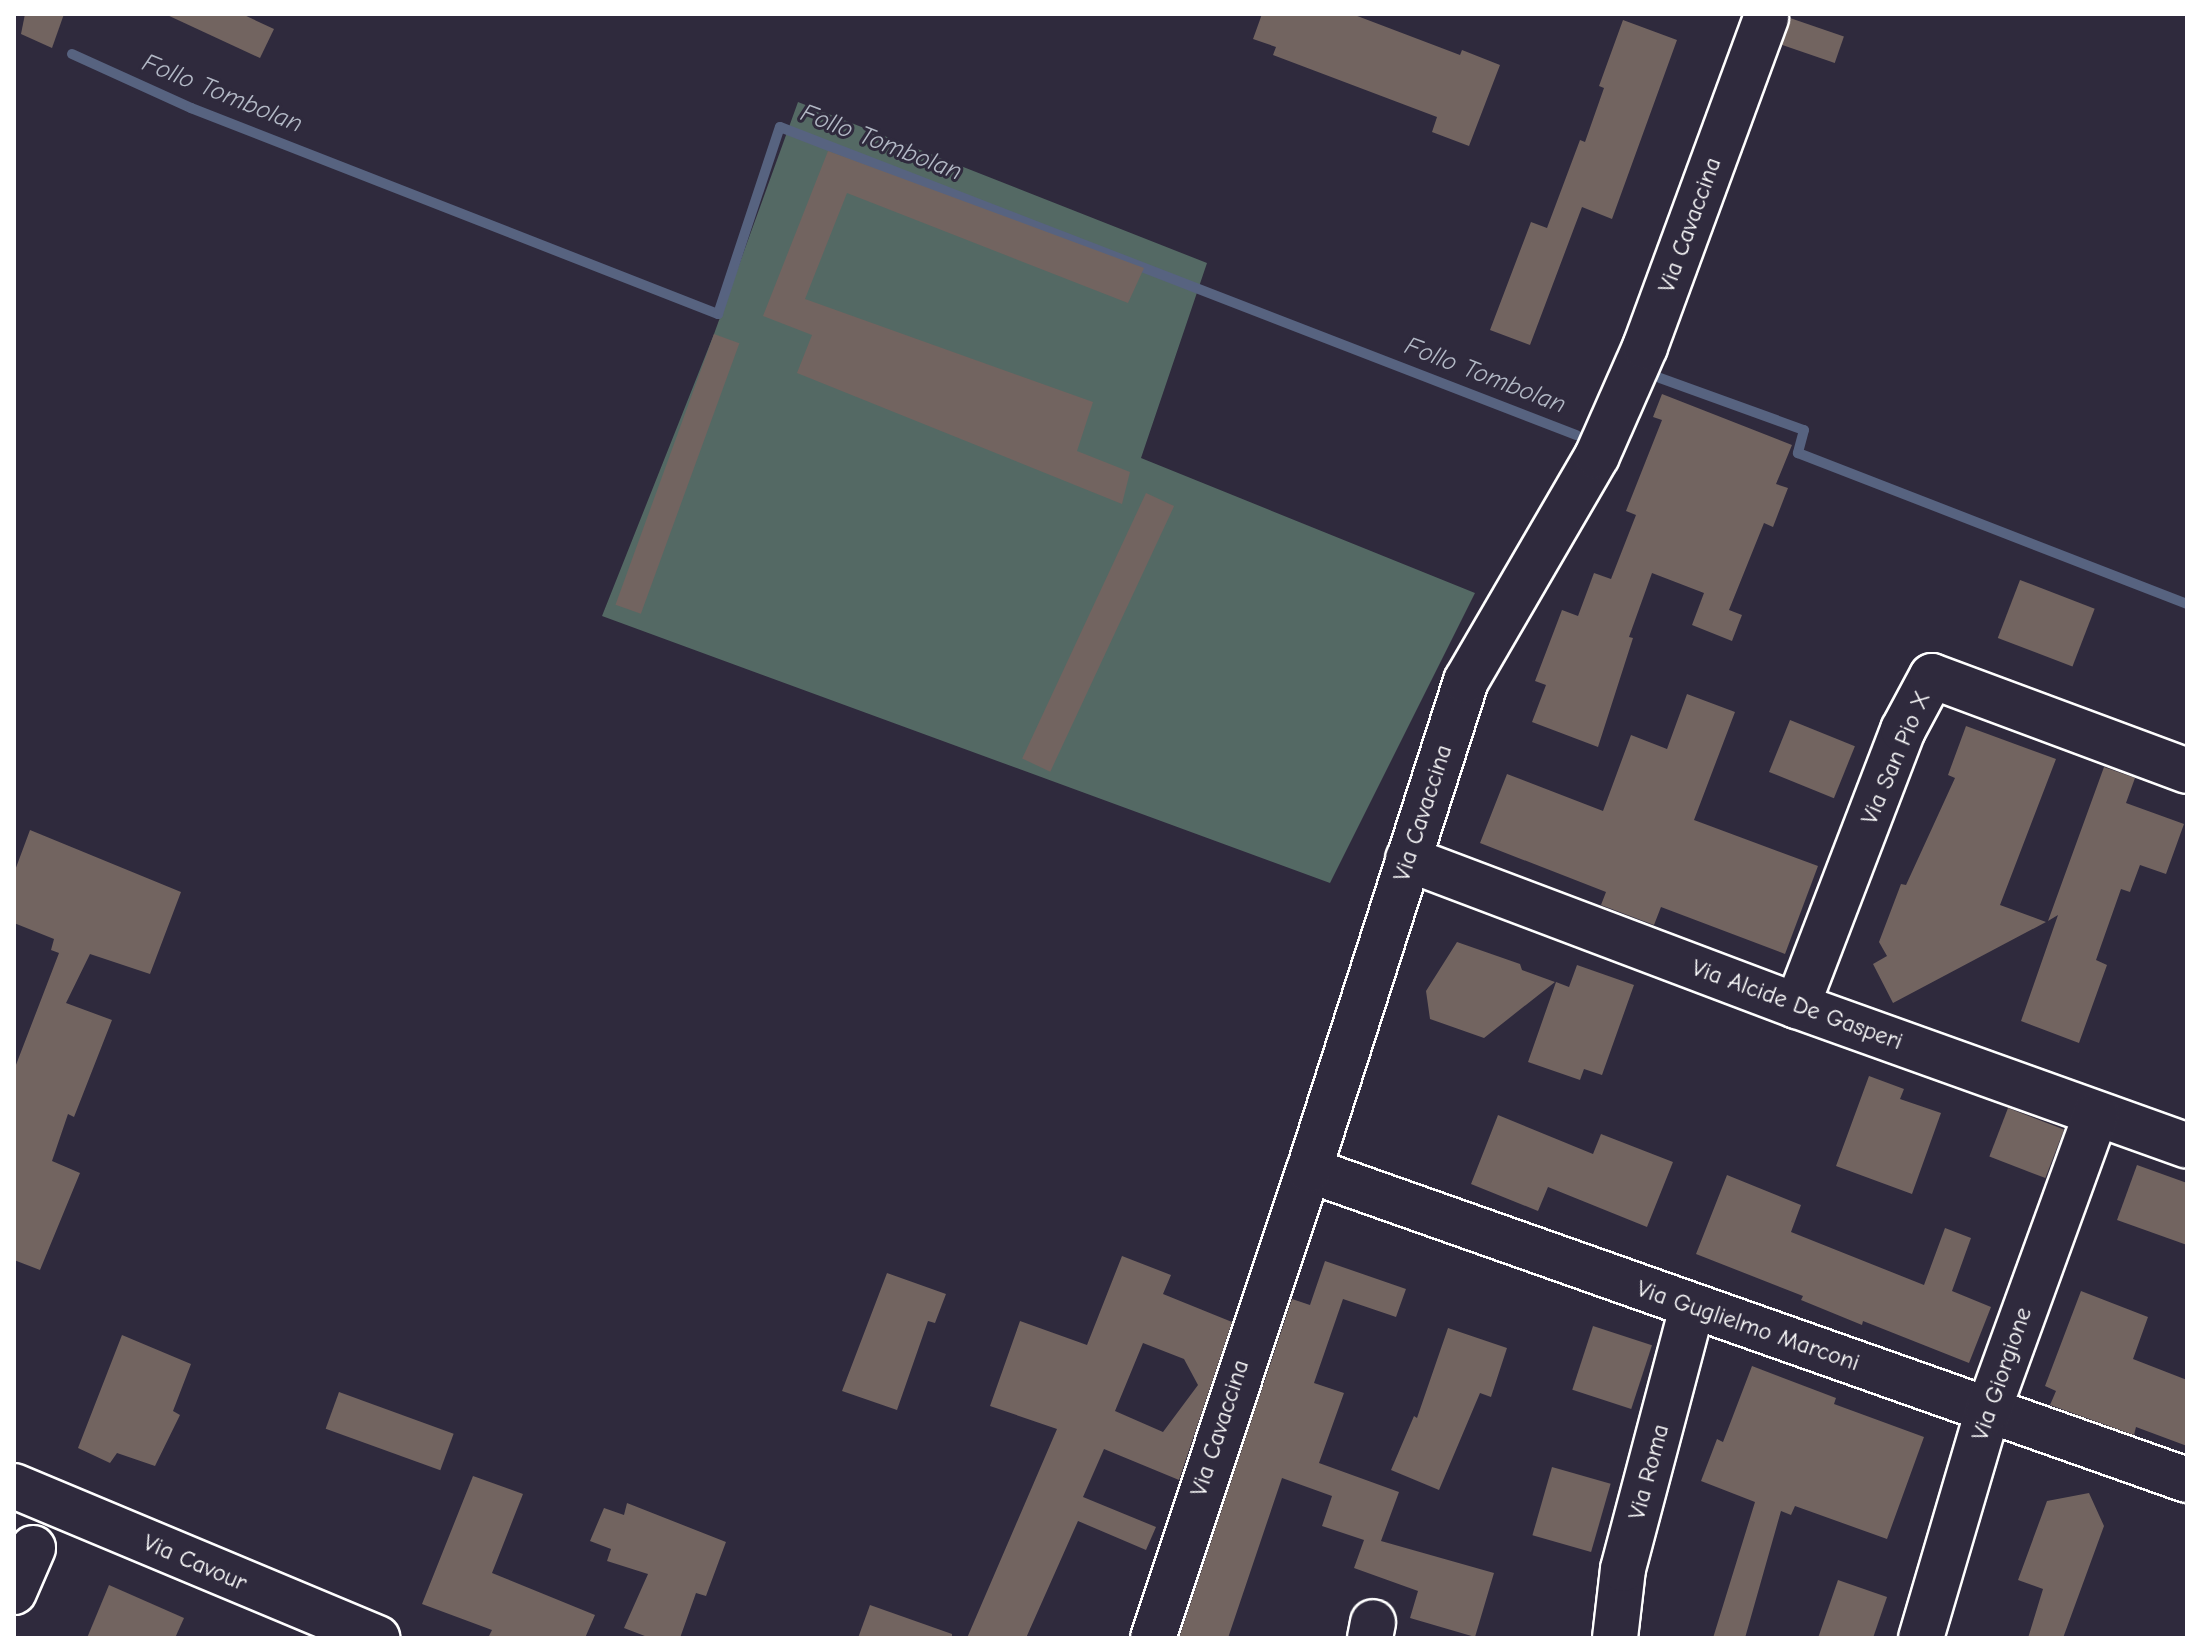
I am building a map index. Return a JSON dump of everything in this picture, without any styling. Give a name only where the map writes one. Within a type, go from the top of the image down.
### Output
[{"type":"street","name":"Via Cavaccina","points":[[1153,1638],[1309,1170],[1466,681],[1597,456],[1639,360],[1766,18]]},
{"type":"street","name":"Via San Pio X","points":[[1797,1006],[1903,730],[1932,676],[2187,771]]},
{"type":"street","name":"Via Alcide De Gasperi","points":[[1408,859],[1797,1006],[2187,1146]]},
{"type":"street","name":"Via Giorgione","points":[[1921,1638],[1988,1411],[2096,1114]]},
{"type":"street","name":"Via Guglielmo Marconi","points":[[1309,1170],[1692,1308],[2187,1480]]},
{"type":"street","name":"Via Roma","points":[[1615,1638],[1623,1569],[1692,1308]]},
{"type":"street","points":[[14,1592],[21,1508]]},
{"type":"street","name":"Via Cavour","points":[[21,1508],[378,1638]]},
{"type":"green space","points":[[798,102],[1207,263],[1141,458],[1475,593],[1330,883],[602,616],[714,334]]},
{"type":"building","points":[[25,14],[64,14],[52,48],[21,34]]},
{"type":"building","points":[[165,14],[242,14],[274,29],[260,58]]},
{"type":"building","points":[[1262,14],[1352,14],[1460,55],[1462,50],[1500,65],[1469,146],[1432,132],[1437,117],[1273,55],[1276,47],[1253,39]]},
{"type":"building","points":[[1790,18],[1844,37],[1835,63],[1781,44]]},
{"type":"building","points":[[1623,20],[1677,40],[1612,219],[1582,207],[1530,345],[1490,330],[1531,222],[1547,228],[1580,140],[1585,142],[1604,88],[1599,86]]},
{"type":"building","points":[[828,151],[1144,268],[1128,303],[847,193],[805,299],[1093,402],[1077,451],[1130,472],[1122,504],[797,373],[812,335],[763,316]]},
{"type":"building","points":[[714,334],[739,343],[641,614],[615,605]]},
{"type":"building","points":[[1662,394],[1792,445],[1776,484],[1788,488],[1773,527],[1764,523],[1729,610],[1742,615],[1732,641],[1692,625],[1704,593],[1652,573],[1629,637],[1633,638],[1598,747],[1532,722],[1546,685],[1535,681],[1562,610],[1578,616],[1594,573],[1611,579],[1636,515],[1626,511],[1662,420],[1653,417]]},
{"type":"building","points":[[1146,493],[1174,506],[1050,772],[1022,759]]},
{"type":"building","points":[[2020,580],[2095,609],[2072,667],[1998,638]]},
{"type":"building","points":[[1687,694],[1735,712],[1694,820],[1818,866],[1785,954],[1661,907],[1654,925],[1601,905],[1606,892],[1480,843],[1507,774],[1603,811],[1631,735],[1667,749]]},
{"type":"building","points":[[1790,720],[1855,746],[1834,798],[1769,772]]},
{"type":"building","points":[[1966,726],[2056,759],[2000,905],[2046,922],[1893,1003],[1873,964],[1887,956],[1879,942],[1901,884],[1906,885],[1955,778],[1948,775]]},
{"type":"building","points":[[2104,767],[2135,778],[2126,803],[2184,824],[2166,874],[2140,865],[2130,892],[2121,889],[2096,960],[2107,965],[2079,1043],[2021,1021],[2058,915],[2048,921]]},
{"type":"building","points":[[30,830],[181,892],[150,974],[90,954],[66,1003],[112,1020],[74,1117],[68,1114],[52,1161],[80,1173],[40,1270],[14,1260],[14,1070],[59,953],[51,950],[54,939],[14,923],[14,873]]},
{"type":"building","points":[[1457,942],[1520,964],[1522,970],[1555,982],[1484,1038],[1430,1019],[1426,991]]},
{"type":"building","points":[[1577,965],[1634,985],[1602,1075],[1584,1069],[1580,1080],[1528,1062],[1556,982],[1569,987]]},
{"type":"building","points":[[1869,1076],[1904,1089],[1900,1099],[1941,1113],[1912,1194],[1836,1166]]},
{"type":"building","points":[[2008,1108],[2064,1130],[2045,1178],[1989,1157]]},
{"type":"building","points":[[1498,1115],[1593,1154],[1601,1134],[1673,1162],[1647,1227],[1548,1187],[1538,1211],[1471,1184]]},
{"type":"building","points":[[2137,1165],[2187,1183],[2187,1245],[2117,1220]]},
{"type":"building","points":[[1727,1175],[1801,1205],[1791,1232],[1924,1285],[1945,1228],[1971,1238],[1952,1291],[1991,1307],[1969,1363],[1863,1321],[1862,1325],[1801,1300],[1803,1296],[1696,1254]]},
{"type":"building","points":[[1122,1256],[1171,1275],[1163,1294],[1232,1322],[1179,1480],[1104,1449],[1083,1497],[1156,1527],[1146,1550],[1078,1521],[1026,1638],[967,1638],[1057,1429],[990,1406],[1020,1321],[1087,1345]],"holes":[[[1143,1343],[1184,1359],[1198,1385],[1163,1432],[1115,1411]]]},
{"type":"building","points":[[1325,1261],[1406,1289],[1396,1317],[1343,1299],[1314,1383],[1344,1393],[1319,1463],[1399,1492],[1381,1541],[1494,1573],[1475,1637],[1410,1618],[1418,1591],[1354,1568],[1364,1540],[1322,1526],[1332,1496],[1282,1478],[1228,1638],[1179,1638],[1292,1299],[1310,1305]]},
{"type":"building","points":[[887,1273],[946,1294],[935,1323],[928,1321],[897,1410],[842,1391]]},
{"type":"building","points":[[2081,1291],[2148,1317],[2133,1359],[2187,1380],[2187,1446],[2136,1427],[2134,1435],[2050,1405],[2056,1391],[2045,1386]]},
{"type":"building","points":[[1593,1326],[1652,1345],[1631,1409],[1572,1390]]},
{"type":"building","points":[[1448,1328],[1507,1348],[1491,1397],[1480,1393],[1439,1490],[1391,1470],[1414,1416],[1417,1418]]},
{"type":"building","points":[[122,1335],[191,1364],[173,1411],[180,1415],[155,1466],[117,1453],[110,1463],[78,1448]]},
{"type":"building","points":[[1752,1366],[1836,1398],[1834,1404],[1924,1437],[1887,1539],[1795,1506],[1791,1515],[1781,1511],[1745,1638],[1713,1638],[1755,1502],[1701,1481],[1717,1439],[1723,1442]]},
{"type":"building","points":[[339,1392],[454,1434],[440,1470],[326,1429]]},
{"type":"building","points":[[1552,1467],[1611,1484],[1591,1552],[1532,1535]]},
{"type":"building","points":[[473,1476],[523,1494],[492,1573],[595,1615],[585,1638],[488,1638],[492,1630],[422,1604]]},
{"type":"building","points":[[2089,1493],[2104,1526],[2063,1638],[2028,1638],[2043,1589],[2018,1580],[2047,1501]]},
{"type":"building","points":[[627,1503],[726,1542],[706,1596],[696,1593],[680,1638],[650,1638],[624,1628],[648,1574],[607,1561],[611,1549],[590,1541],[604,1508],[624,1515]]},
{"type":"building","points":[[1838,1580],[1887,1597],[1873,1638],[1818,1638]]},
{"type":"building","points":[[109,1585],[184,1618],[175,1638],[87,1638]]},
{"type":"building","points":[[870,1605],[952,1634],[952,1638],[858,1638]]},
{"type":"waterway","name":"Follo Tombolan","points":[[72,54],[191,108],[718,314],[780,127],[1576,435]]},
{"type":"waterway","name":"Follo Tombolan","points":[[1660,378],[1804,430],[1798,453],[2187,604]]}]
